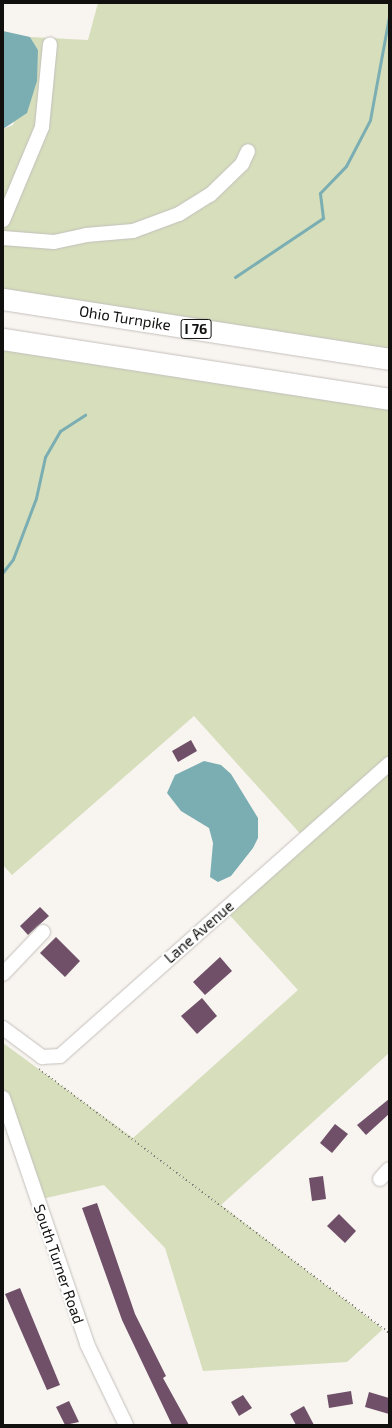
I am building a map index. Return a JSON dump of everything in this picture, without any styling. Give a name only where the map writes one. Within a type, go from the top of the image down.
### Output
[{"type":"highway","name":"Ohio Turnpike","points":[[3,299],[389,359]]},
{"type":"highway","points":[[3,339],[389,399]]},
{"type":"street","points":[[3,220],[42,127],[50,44]]},
{"type":"street","points":[[3,238],[54,242],[86,235],[133,231],[153,224],[179,214],[210,194],[242,164],[248,151]]},
{"type":"street","name":"Lane Avenue","points":[[3,1028],[42,1058],[60,1056],[389,764]]},
{"type":"street","points":[[3,974],[43,932]]},
{"type":"street","name":"South Turner Road","points":[[3,1098],[87,1344],[126,1425]]},
{"type":"path","points":[[36,1067],[389,1334]]},
{"type":"green space","points":[[98,3],[389,3],[389,359],[3,299],[3,129],[13,125],[38,50],[30,37],[88,40]]},
{"type":"green space","points":[[3,339],[389,399],[389,1053],[221,1205],[383,1329],[347,1362],[203,1371],[165,1248],[104,1185],[37,1200],[3,1098],[3,1043],[133,1138],[298,990],[225,910],[305,839],[194,716],[12,875],[3,865]]},
{"type":"water","points":[[3,31],[30,37],[38,50],[37,81],[27,113],[3,129]]},
{"type":"water","points":[[204,761],[221,765],[231,774],[258,818],[258,838],[253,848],[231,876],[218,882],[210,877],[213,843],[209,828],[181,811],[167,793],[175,775]]},
{"type":"building","points":[[191,740],[197,751],[178,762],[172,751]]},
{"type":"building","points":[[40,907],[49,916],[28,935],[20,926]]},
{"type":"building","points":[[56,937],[80,961],[65,977],[40,953]]},
{"type":"building","points":[[220,957],[232,971],[205,995],[193,982]]},
{"type":"building","points":[[202,998],[217,1016],[197,1034],[181,1016]]},
{"type":"building","points":[[389,1099],[389,1114],[366,1135],[357,1125]]},
{"type":"building","points":[[335,1124],[348,1134],[332,1153],[320,1143]]},
{"type":"building","points":[[323,1176],[326,1199],[312,1201],[309,1178]]},
{"type":"building","points":[[97,1203],[135,1314],[166,1376],[163,1378],[189,1425],[172,1425],[122,1320],[82,1208]]},
{"type":"building","points":[[339,1214],[356,1231],[345,1243],[327,1226]]},
{"type":"building","points":[[20,1288],[60,1385],[47,1390],[5,1294]]},
{"type":"building","points":[[351,1391],[353,1404],[329,1408],[327,1395]]},
{"type":"building","points":[[369,1392],[389,1398],[389,1414],[365,1407]]},
{"type":"building","points":[[243,1395],[252,1408],[239,1416],[231,1402]]},
{"type":"building","points":[[69,1401],[79,1422],[65,1425],[56,1407]]},
{"type":"building","points":[[304,1406],[314,1425],[296,1425],[290,1414]]},
{"type":"waterway","points":[[235,277],[323,218],[320,193],[346,166],[370,120],[389,16]]},
{"type":"waterway","points":[[3,572],[13,559],[36,498],[45,457],[60,431],[85,415]]}]
